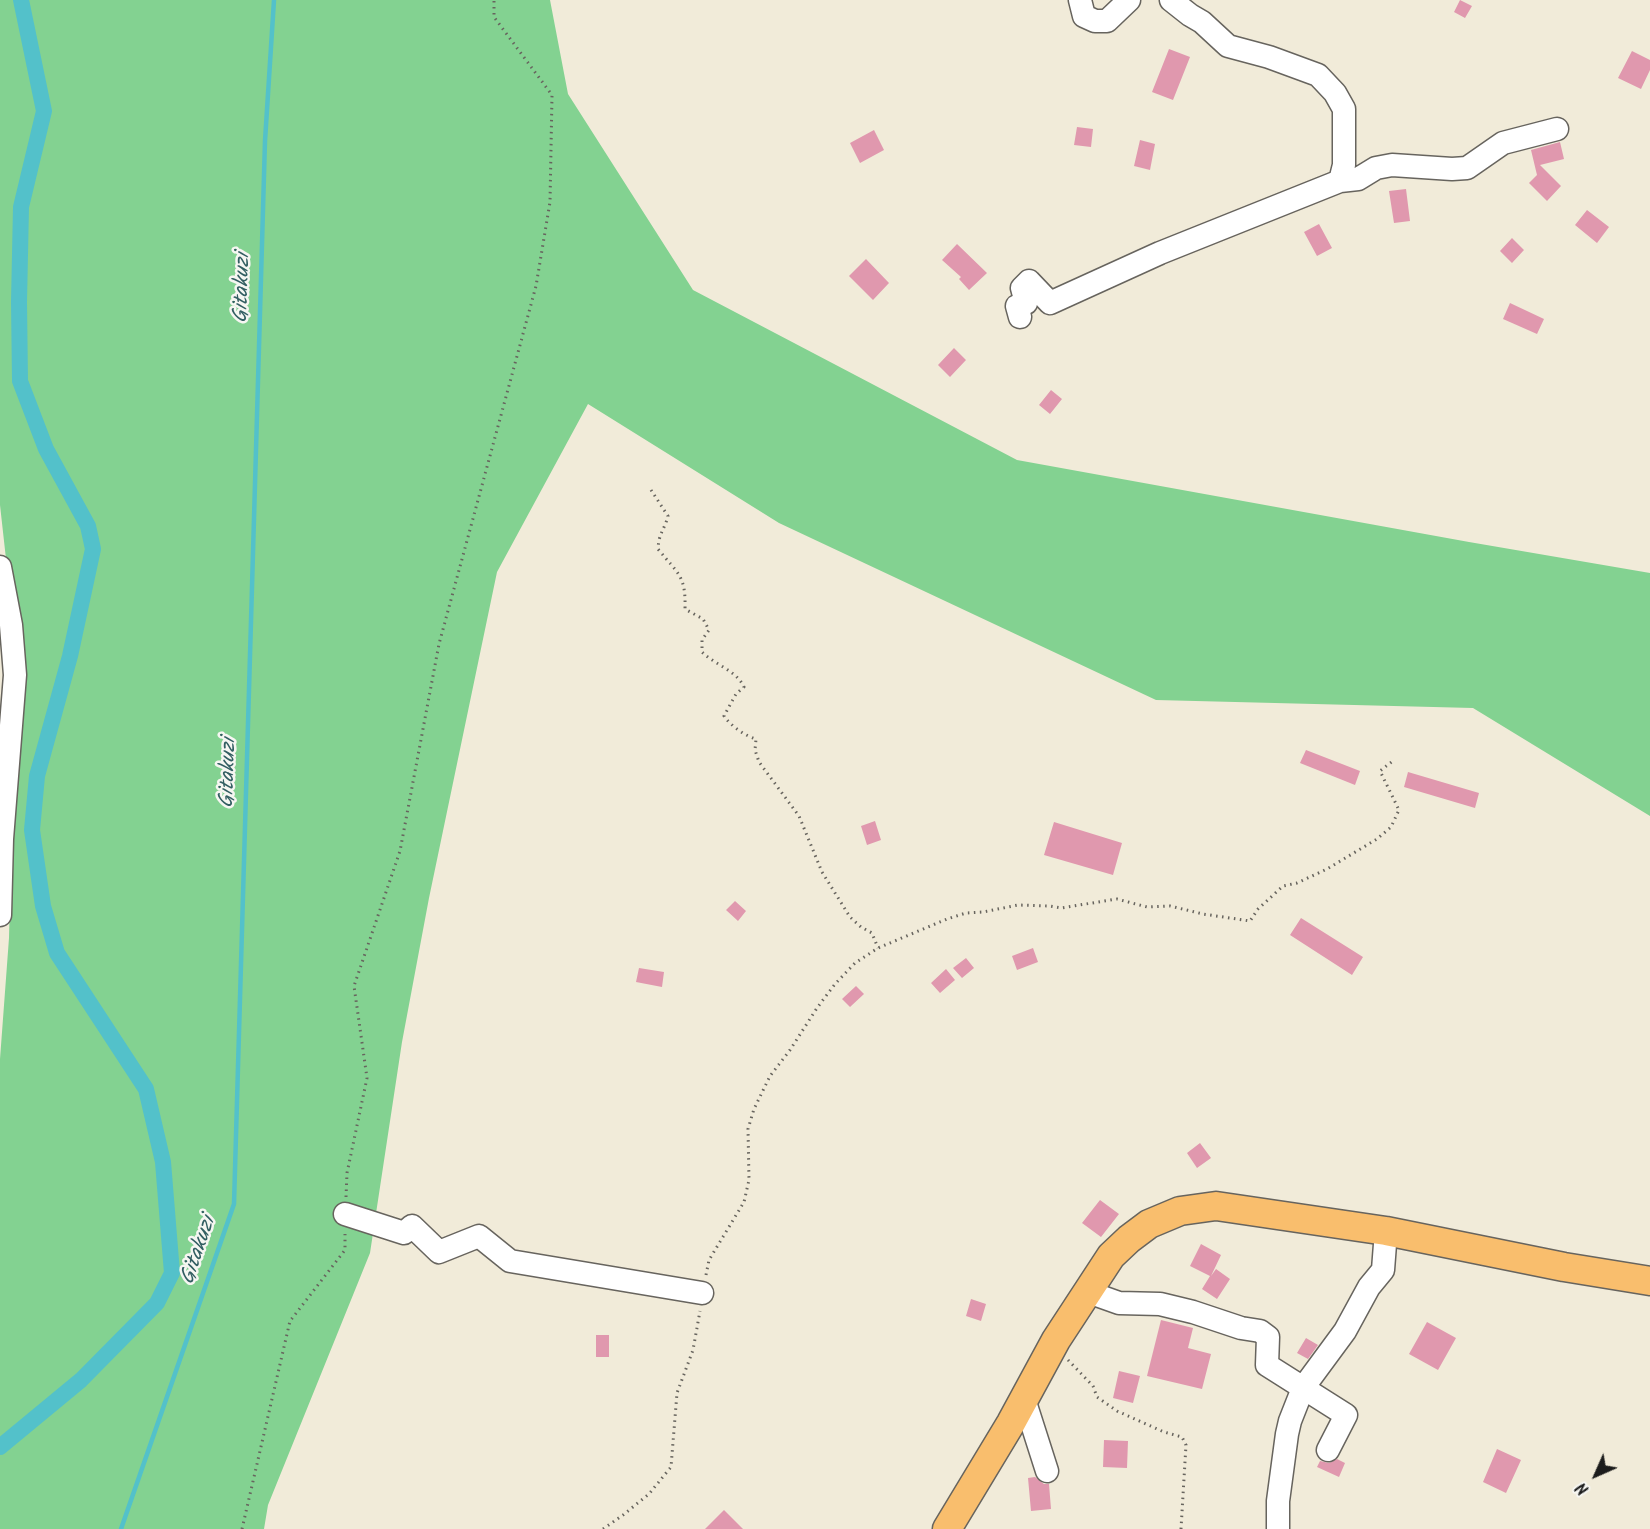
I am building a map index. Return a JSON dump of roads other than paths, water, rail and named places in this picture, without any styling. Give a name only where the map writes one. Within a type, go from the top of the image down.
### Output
[{"type":"main road","points":[[946,1529],[1024,1399],[1051,1349],[1111,1256],[1129,1239],[1156,1221],[1180,1211],[1216,1206],[1386,1231],[1564,1267],[1650,1281]]},
{"type":"street","points":[[1080,0],[1084,16],[1095,21],[1107,21],[1129,0]]},
{"type":"street","points":[[1171,0],[1202,22],[1228,46],[1269,57],[1318,75],[1335,93],[1344,109],[1344,165],[1340,182]]},
{"type":"street","points":[[1020,317],[1017,306],[1026,303],[1022,288],[1029,281],[1050,303],[1160,253],[1340,182],[1358,179],[1376,168],[1392,165],[1467,168],[1503,143],[1557,129]]},
{"type":"street","points":[[0,567],[11,625],[0,915]]},
{"type":"street","points":[[345,1214],[404,1233],[412,1226],[439,1252],[479,1236],[510,1261],[702,1293]]},
{"type":"street","points":[[1278,1529],[1278,1501],[1287,1434],[1303,1388],[1345,1331],[1369,1287],[1383,1270],[1386,1231]]},
{"type":"street","points":[[1088,1292],[1119,1303],[1160,1305],[1193,1312],[1264,1333],[1268,1337],[1267,1365],[1346,1415],[1328,1450]]},
{"type":"street","points":[[1024,1399],[1047,1471]]},
{"type":"waterway","points":[[0,1447],[81,1380],[157,1303],[172,1273],[163,1162],[146,1089],[57,953],[43,906],[32,830],[37,776],[70,656],[93,549],[88,526],[46,449],[20,381],[21,207],[44,111],[21,0]]},
{"type":"waterway","name":"Gitakuzi","points":[[121,1529],[234,1204],[265,141],[274,0]]}]
